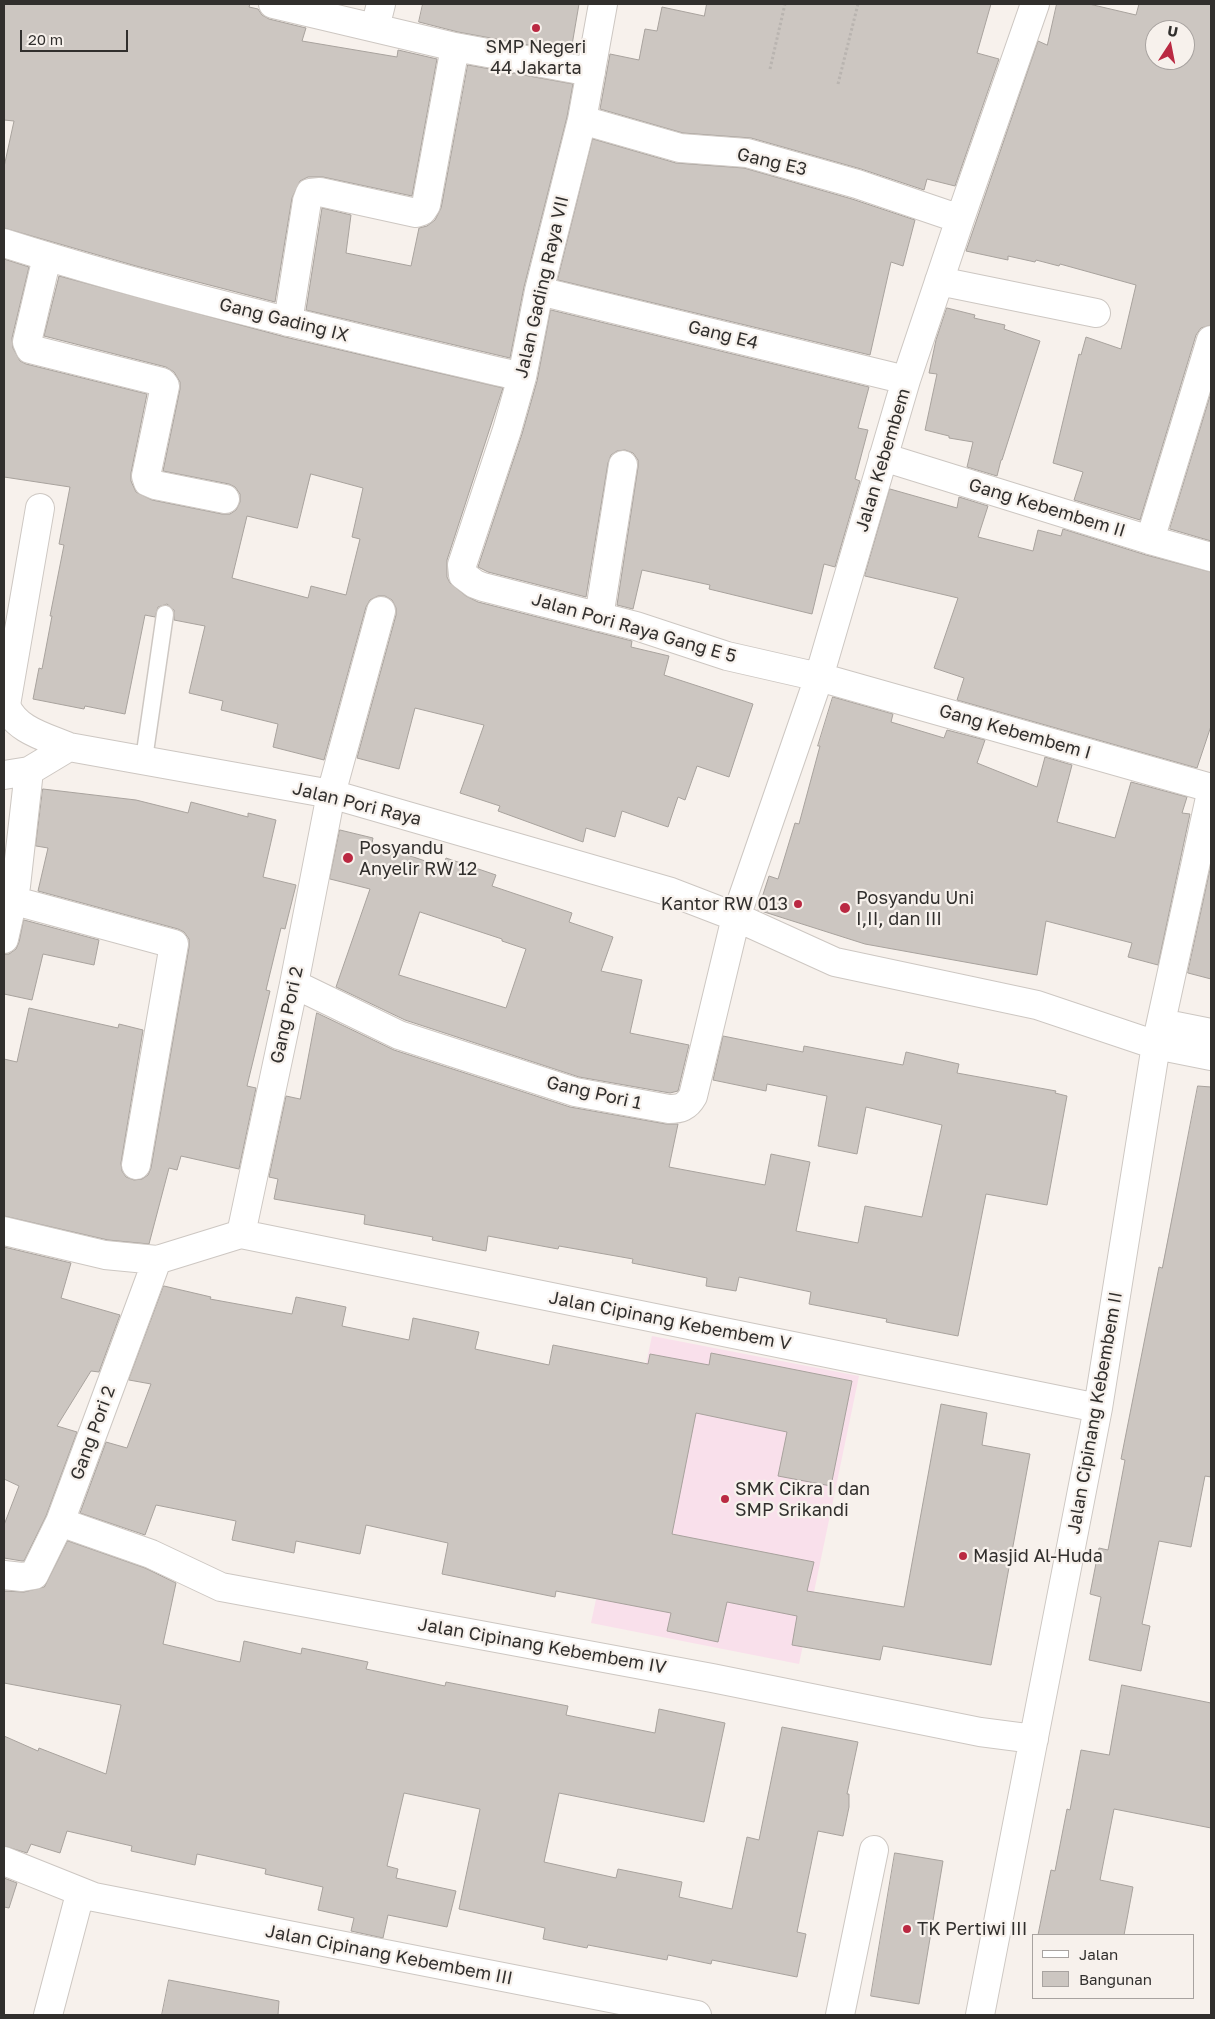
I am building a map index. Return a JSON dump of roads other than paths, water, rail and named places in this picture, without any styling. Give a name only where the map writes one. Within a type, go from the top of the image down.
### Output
[{"type":"street","points":[[273,4],[378,16],[455,47],[592,72]]},
{"type":"street","name":"Jalan Gading Raya VII","points":[[462,564],[507,430],[522,377],[539,291],[582,120],[603,4]]},
{"type":"street","name":"Jalan Kebembem","points":[[736,917],[820,677],[906,380],[960,219],[1036,4]]},
{"type":"street","points":[[288,322],[307,201],[310,193],[320,192],[416,213],[422,211],[426,205],[455,47]]},
{"type":"street","name":"Gang E3","points":[[582,120],[680,148],[746,154],[857,184],[960,219]]},
{"type":"street","name":"Gang Gading IX","points":[[4,243],[167,291],[288,322],[522,377]]},
{"type":"street","points":[[48,256],[27,342],[30,349],[162,382],[165,386],[146,476],[148,482],[225,499]]},
{"type":"street","points":[[939,281],[1096,313]]},
{"type":"street","name":"Gang E4","points":[[539,291],[906,380]]},
{"type":"street","points":[[1150,540],[1211,340]]},
{"type":"street","name":"Gang Kebembem II","points":[[883,457],[1150,540],[1211,557]]},
{"type":"street","points":[[599,617],[623,464]]},
{"type":"street","name":"Jalan Pori Raya","points":[[40,508],[6,705],[10,716],[17,722],[69,747],[330,794],[670,892],[736,917],[834,962],[1037,1005],[1159,1034]]},
{"type":"street","name":"Jalan Pori Raya Gang E 5","points":[[462,564],[463,575],[475,584],[636,626],[727,656],[820,677]]},
{"type":"street","name":"Gang Pori 2","points":[[241,1234],[294,984],[330,794],[381,612]]},
{"type":"street","name":"Gang Kebembem I","points":[[820,677],[1211,788]]},
{"type":"street","points":[[4,939],[8,899],[21,851],[16,773],[69,747]]},
{"type":"street","name":"Jalan Cipinang Kebembem II","points":[[980,2015],[1098,1408],[1159,1034],[1211,793]]},
{"type":"street","points":[[8,899],[174,944],[136,1165]]},
{"type":"street","name":"Gang Pori 1","points":[[294,984],[399,1034],[575,1092],[669,1109],[680,1108],[689,1104],[693,1096],[736,917]]},
{"type":"street","points":[[1159,1034],[1211,1033]]},
{"type":"street","points":[[1159,1034],[1211,1056]]},
{"type":"street","points":[[4,1231],[105,1255],[157,1260],[241,1234]]},
{"type":"street","name":"Jalan Cipinang Kebembem V","points":[[241,1234],[1098,1408]]},
{"type":"street","name":"Gang Pori 2","points":[[4,1575],[22,1577],[34,1574],[60,1522],[157,1260]]},
{"type":"street","name":"Jalan Cipinang Kebembem IV","points":[[60,1522],[151,1554],[221,1587],[702,1676],[980,1732],[1034,1738]]},
{"type":"street","points":[[840,2015],[874,1850]]},
{"type":"street","name":"Jalan Cipinang Kebembem III","points":[[4,1861],[80,1894],[697,2015]]},
{"type":"street","points":[[48,2015],[80,1894]]},
{"type":"lane","points":[[144,759],[165,614]]},
{"type":"place","name":"SMP Negeri 44 Jakarta","points":[[536,28]]},
{"type":"place","name":"Posyandu Anyelir RW 12","points":[[348,858]]},
{"type":"place","name":"Kantor RW 013","points":[[798,904]]},
{"type":"place","name":"Posyandu Uni I,II, dan III","points":[[845,908]]},
{"type":"place","name":"SMK Cikra I dan SMP Srikandi","points":[[725,1499]]},
{"type":"place","name":"Masjid Al-Huda","points":[[963,1556]]},
{"type":"place","name":"TK Pertiwi III","points":[[907,1929]]}]
